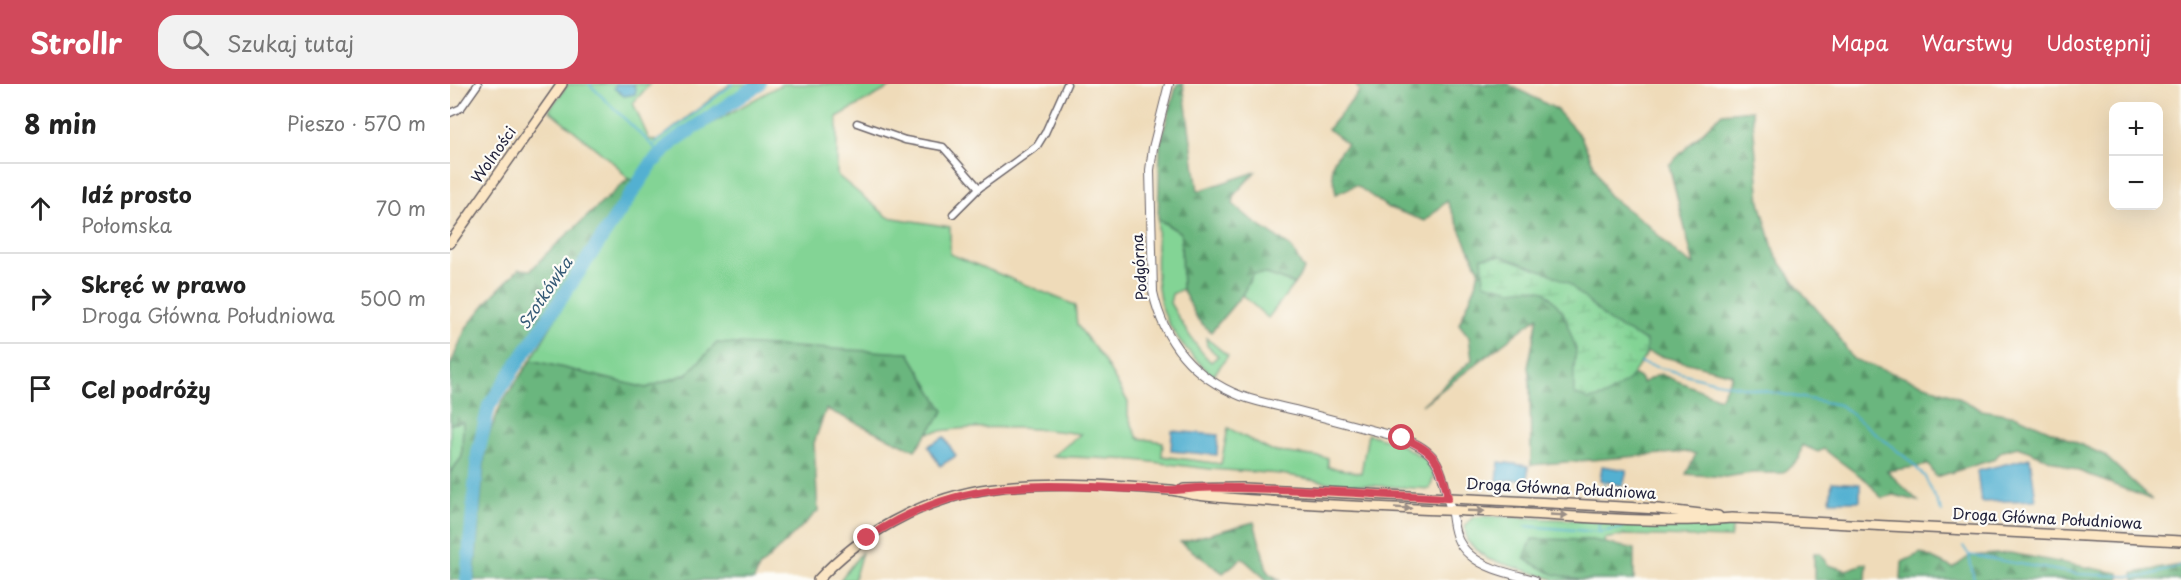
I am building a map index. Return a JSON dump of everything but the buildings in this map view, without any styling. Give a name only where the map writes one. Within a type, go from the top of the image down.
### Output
[{"type":"main road","name":"Wolności","points":[[450,243],[561,84]]},
{"type":"main road","name":"Droga Główna Południowa","points":[[818,580],[849,551],[891,523],[920,509],[969,493],[1043,485],[1172,490],[1242,488],[1448,498],[1658,509],[1732,518],[2181,541]]},
{"type":"main road","name":"Droga Główna Południowa","points":[[1172,490],[1240,499],[1650,520],[1702,521],[1732,518]]},
{"type":"street","points":[[450,113],[461,108],[478,84]]},
{"type":"street","points":[[953,214],[979,188],[1037,146],[1067,84]]},
{"type":"street","name":"Podgórna","points":[[1169,84],[1149,170],[1153,292],[1156,308],[1171,340],[1197,371],[1243,397],[1410,441],[1430,453],[1443,474],[1456,536],[1469,555],[1488,566],[1534,580]]},
{"type":"street","points":[[857,123],[905,140],[944,147],[979,188]]},
{"type":"green space","points":[[568,84],[650,84],[633,103],[649,139],[657,141],[730,84],[756,84],[666,144],[636,181],[628,179],[617,166],[549,110]]},
{"type":"green space","points":[[782,84],[896,84],[837,117],[837,175],[888,217],[950,227],[950,254],[1075,305],[1077,325],[1103,359],[1128,402],[1128,416],[1138,438],[1163,442],[1162,456],[1221,464],[1228,428],[1271,451],[1328,458],[1328,467],[1361,473],[1368,434],[1398,443],[1425,459],[1434,476],[1430,489],[1333,483],[1281,474],[1135,460],[1052,456],[1081,434],[1023,428],[966,428],[928,433],[943,410],[717,343],[687,374],[646,388],[531,360],[567,299],[642,184],[664,157],[689,136]]},
{"type":"green space","points":[[1177,84],[1183,84],[1198,191],[1255,172],[1235,194],[1233,204],[1254,222],[1291,247],[1304,270],[1294,284],[1267,274],[1253,274],[1242,295],[1211,332],[1198,320],[1182,289],[1181,233],[1158,219],[1160,144]]},
{"type":"green space","points":[[1356,84],[1508,84],[1556,109],[1581,137],[1608,195],[1647,224],[1680,257],[1694,265],[1669,165],[1722,113],[1752,110],[1760,202],[1775,255],[1801,291],[1832,327],[1853,359],[1953,395],[1982,410],[2017,416],[2104,455],[2152,500],[2018,447],[2003,451],[1992,460],[1936,477],[1929,465],[1887,471],[1918,501],[1894,495],[1883,498],[1867,481],[1824,449],[1818,452],[1802,445],[1799,459],[1783,473],[1752,473],[1725,477],[1686,474],[1696,454],[1687,452],[1531,465],[1528,367],[1538,317],[1422,405],[1472,360],[1469,337],[1459,324],[1476,285],[1479,270],[1447,201],[1425,221],[1387,207],[1356,185],[1336,194],[1332,166],[1347,144],[1328,129],[1359,92]],"holes":[[[1640,351],[1732,374],[1720,398],[1660,374],[1642,383],[1641,379],[1631,373]]]},
{"type":"green space","points":[[628,179],[636,181],[486,401],[474,453],[463,580],[450,580],[450,473],[462,457],[463,422],[450,424],[450,366],[466,328],[493,295],[519,269],[531,270]]},
{"type":"green space","points":[[1158,219],[1181,233],[1182,289],[1172,294],[1170,303],[1194,342],[1211,362],[1218,356],[1207,346],[1206,338],[1228,356],[1213,376],[1182,343],[1164,314],[1157,272]]},
{"type":"green space","points":[[1501,256],[1549,273],[1568,283],[1611,323],[1646,341],[1646,355],[1629,380],[1605,396],[1589,400],[1574,394],[1576,349],[1563,312],[1545,291],[1529,288],[1511,290],[1484,283],[1482,257]]},
{"type":"green space","points":[[1253,274],[1267,274],[1294,284],[1268,318],[1242,295]]},
{"type":"green space","points":[[717,343],[909,353],[944,411],[915,450],[826,409],[814,443],[818,511],[759,568],[754,580],[474,580],[486,442],[502,402],[531,360],[646,388],[687,374]]},
{"type":"green space","points":[[463,422],[462,457],[450,473],[450,424]]},
{"type":"green space","points":[[1473,517],[1733,527],[1730,538],[1625,535],[1604,539],[1607,548],[1590,580],[1557,580],[1488,559],[1467,541],[1465,526]]},
{"type":"green space","points":[[1254,522],[1268,573],[1280,580],[1267,580],[1242,558],[1223,573],[1180,542]]},
{"type":"green space","points":[[1532,539],[1592,540],[1634,549],[1634,580],[1579,580],[1553,574],[1524,559]]},
{"type":"green space","points":[[862,552],[854,580],[840,580]]},
{"type":"green space","points":[[1814,553],[1820,553],[1828,565],[1846,570],[1867,563],[1866,580],[1814,580]]},
{"type":"green space","points":[[1921,553],[1953,568],[1970,556],[2010,553],[2119,573],[2119,580],[1901,580],[1902,562]]},
{"type":"green space","points":[[2181,565],[2181,580],[2134,580],[2133,573]]},
{"type":"water","points":[[616,84],[633,84],[635,94],[624,96],[614,88]]},
{"type":"water","points":[[1172,431],[1218,435],[1217,455],[1171,451]]},
{"type":"water","points":[[944,437],[956,456],[940,466],[928,446]]},
{"type":"water","points":[[2030,458],[2036,500],[1981,502],[1977,471]]},
{"type":"water","points":[[1499,462],[1528,466],[1528,479],[1497,481]]},
{"type":"water","points":[[1602,466],[1627,470],[1623,486],[1600,480]]},
{"type":"water","points":[[1832,482],[1860,484],[1860,501],[1830,501]]},
{"type":"waterway","points":[[589,84],[661,154]]},
{"type":"waterway","points":[[653,145],[733,84]]},
{"type":"waterway","name":"Szotkówka","points":[[467,580],[478,453],[489,406],[652,163],[674,141],[759,84]]},
{"type":"waterway","points":[[1641,363],[1716,382],[1840,405],[1910,461],[1925,477],[1942,512]]},
{"type":"waterway","points":[[1525,480],[1529,489]]},
{"type":"waterway","points":[[1603,493],[1605,481]]},
{"type":"waterway","points":[[1598,532],[1599,524]]},
{"type":"waterway","points":[[1525,526],[1601,532],[1622,528]]},
{"type":"waterway","points":[[1963,546],[1969,555],[1974,580]]},
{"type":"waterway","points":[[1969,555],[2077,574],[2143,577],[2181,566]]},
{"type":"route","points":[[867,538],[897,520],[947,499],[977,491],[1012,487],[1043,485],[1172,490],[1242,488],[1448,498],[1445,480],[1437,462],[1424,448],[1402,438]]}]
